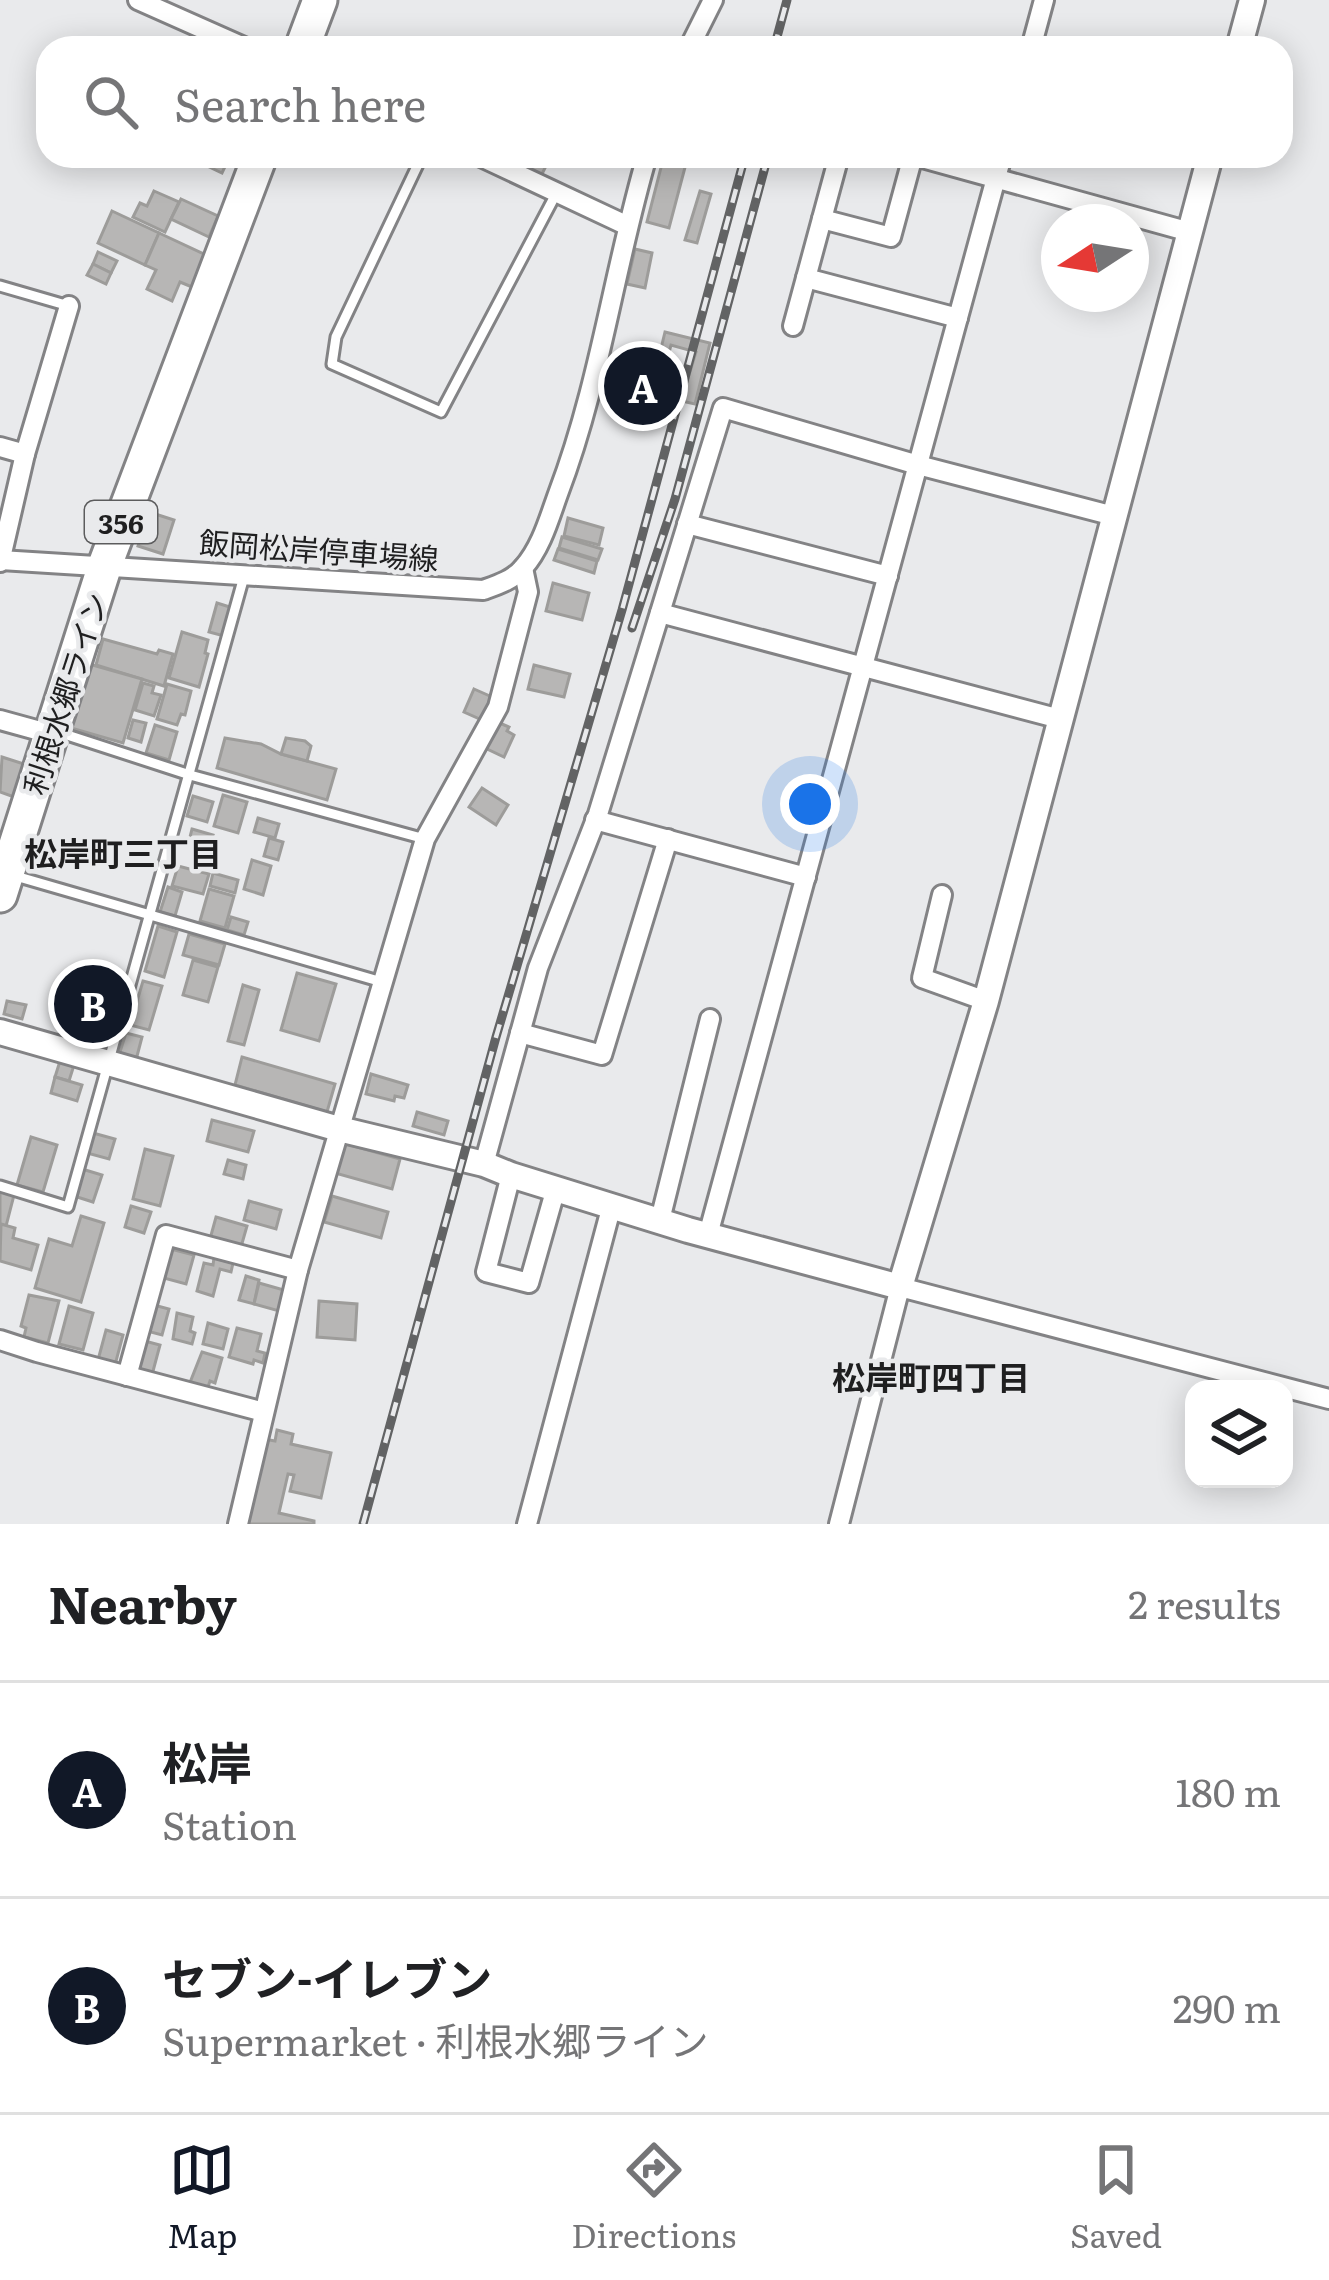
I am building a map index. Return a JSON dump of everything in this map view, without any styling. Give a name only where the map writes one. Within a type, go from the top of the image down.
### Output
[{"type":"highway","points":[[306,36],[320,0]]},
{"type":"highway","name":"利根水郷ライン","points":[[2,880],[105,565],[255,168]]},
{"type":"street","points":[[137,0],[219,36]]},
{"type":"street","points":[[695,36],[713,0]]},
{"type":"street","points":[[1034,36],[1044,0]]},
{"type":"street","points":[[1242,36],[1252,0]]},
{"type":"street","points":[[505,168],[628,226]]},
{"type":"street","points":[[238,1524],[298,1270],[424,839],[506,687],[528,592],[524,568],[541,541],[593,386],[644,168]]},
{"type":"street","points":[[793,326],[836,168]]},
{"type":"street","points":[[822,219],[891,237],[911,168]]},
{"type":"street","points":[[959,168],[1190,232]]},
{"type":"street","points":[[708,1234],[999,168]]},
{"type":"street","points":[[839,1524],[900,1287],[986,1001],[1207,168]]},
{"type":"street","points":[[806,278],[958,318]]},
{"type":"street","points":[[0,561],[25,454],[69,306]]},
{"type":"street","points":[[484,1164],[538,968],[596,820],[723,408],[1114,516]]},
{"type":"street","points":[[0,447],[25,454]]},
{"type":"street","points":[[687,524],[888,576]]},
{"type":"street","name":"飯岡松岸停車場線","points":[[0,561],[482,590],[524,568]]},
{"type":"street","points":[[660,613],[1060,719]]},
{"type":"street","points":[[0,720],[51,732]]},
{"type":"street","points":[[596,820],[806,877]]},
{"type":"street","points":[[520,1033],[602,1055],[668,839]]},
{"type":"street","points":[[942,895],[922,977],[986,1001]]},
{"type":"street","points":[[659,1220],[710,1019]]},
{"type":"street","points":[[0,1032],[339,1129],[484,1164],[708,1234],[1329,1399]]},
{"type":"street","points":[[512,1175],[486,1272],[529,1282],[556,1189]]},
{"type":"street","points":[[526,1524],[612,1205]]},
{"type":"street","points":[[127,1376],[166,1235],[298,1270]]},
{"type":"street","points":[[0,1340],[265,1412]]},
{"type":"lane","points":[[416,168],[336,337],[332,364],[441,412],[557,192]]},
{"type":"lane","points":[[0,286],[69,306]]},
{"type":"lane","points":[[0,1186],[68,1207],[245,573]]},
{"type":"lane","points":[[51,732],[424,839]]},
{"type":"lane","points":[[2,880],[151,915],[382,982]]},
{"type":"building","points":[[520,168],[545,168],[540,178]]},
{"type":"building","points":[[661,168],[685,168],[669,228],[647,222]]},
{"type":"building","points":[[154,191],[179,202],[165,232],[133,217],[140,203],[147,206]]},
{"type":"building","points":[[700,191],[711,194],[697,243],[685,240]]},
{"type":"building","points":[[181,199],[218,216],[209,237],[171,219]]},
{"type":"building","points":[[112,211],[159,233],[145,265],[98,243]]},
{"type":"building","points":[[159,233],[206,255],[192,287],[180,282],[172,301],[147,289],[156,270],[145,265]]},
{"type":"building","points":[[635,249],[652,253],[645,288],[627,284]]},
{"type":"building","points":[[98,252],[117,261],[111,273],[93,264]]},
{"type":"building","points":[[93,264],[111,273],[106,284],[87,275]]},
{"type":"building","points":[[665,332],[710,343],[695,404],[681,401],[696,352],[671,345],[654,412],[647,410],[644,421],[627,417],[637,360],[657,365]]},
{"type":"building","points":[[149,512],[174,520],[163,554],[138,546]]},
{"type":"building","points":[[568,518],[603,528],[599,545],[564,536]]},
{"type":"building","points":[[562,537],[602,549],[598,560],[559,548]]},
{"type":"building","points":[[558,549],[597,561],[594,573],[554,560]]},
{"type":"building","points":[[553,583],[589,593],[582,620],[546,611]]},
{"type":"building","points":[[217,603],[233,608],[224,636],[209,632]]},
{"type":"building","points":[[182,632],[208,640],[199,687],[169,678]]},
{"type":"building","points":[[103,639],[173,654],[164,686],[96,665]]},
{"type":"building","points":[[89,664],[142,679],[123,743],[71,728]]},
{"type":"building","points":[[534,665],[570,674],[564,697],[528,689]]},
{"type":"building","points":[[143,683],[154,686],[152,693],[161,695],[154,716],[135,710]]},
{"type":"building","points":[[167,684],[191,691],[177,725],[157,719]]},
{"type":"building","points":[[474,689],[492,697],[482,720],[464,712]]},
{"type":"building","points":[[133,720],[146,723],[141,742],[128,738]]},
{"type":"building","points":[[495,721],[514,735],[504,757],[483,747]]},
{"type":"building","points":[[155,725],[177,732],[169,760],[146,753]]},
{"type":"building","points":[[225,738],[261,744],[336,769],[327,800],[217,768]]},
{"type":"building","points":[[286,738],[311,746],[307,761],[281,754]]},
{"type":"building","points":[[2,757],[27,765],[17,798],[0,792]]},
{"type":"building","points":[[482,788],[508,805],[496,825],[469,807]]},
{"type":"building","points":[[223,795],[247,802],[238,833],[214,826]]},
{"type":"building","points":[[193,796],[213,802],[207,822],[187,816]]},
{"type":"building","points":[[258,818],[279,824],[275,838],[254,832]]},
{"type":"building","points":[[192,829],[213,835],[208,850],[188,845]]},
{"type":"building","points":[[269,838],[283,842],[278,860],[264,856]]},
{"type":"building","points":[[252,860],[271,866],[263,895],[244,889]]},
{"type":"building","points":[[178,866],[209,874],[203,894],[172,886]]},
{"type":"building","points":[[213,873],[238,880],[235,893],[210,886]]},
{"type":"building","points":[[168,887],[182,892],[175,916],[160,912]]},
{"type":"building","points":[[209,889],[234,896],[225,928],[200,921]]},
{"type":"building","points":[[231,917],[248,922],[244,935],[227,930]]},
{"type":"building","points":[[158,926],[177,932],[164,977],[145,971]]},
{"type":"building","points":[[189,934],[225,944],[219,965],[183,955]]},
{"type":"building","points":[[193,960],[218,967],[208,1002],[183,995]]},
{"type":"building","points":[[297,973],[336,984],[319,1041],[281,1030]]},
{"type":"building","points":[[93,978],[119,985],[107,1031],[81,1026]]},
{"type":"building","points":[[143,981],[162,986],[149,1030],[130,1025]]},
{"type":"building","points":[[243,985],[259,990],[244,1045],[228,1041]]},
{"type":"building","points":[[7,1001],[26,1005],[22,1019],[4,1014]]},
{"type":"building","points":[[126,1033],[142,1037],[136,1060],[119,1055]]},
{"type":"building","points":[[242,1057],[335,1084],[327,1112],[235,1085]]},
{"type":"building","points":[[60,1061],[74,1065],[69,1081],[55,1077]]},
{"type":"building","points":[[371,1074],[408,1085],[404,1098],[395,1096],[394,1101],[366,1094]]},
{"type":"building","points":[[55,1077],[82,1085],[77,1101],[51,1093]]},
{"type":"building","points":[[417,1112],[448,1121],[444,1135],[413,1126]]},
{"type":"building","points":[[212,1120],[254,1131],[248,1152],[207,1141]]},
{"type":"building","points":[[93,1133],[115,1139],[109,1159],[87,1153]]},
{"type":"building","points":[[31,1137],[57,1145],[43,1192],[17,1185]]},
{"type":"building","points":[[343,1143],[400,1159],[392,1189],[335,1173]]},
{"type":"building","points":[[145,1149],[173,1156],[160,1206],[133,1199]]},
{"type":"building","points":[[228,1160],[246,1165],[243,1179],[224,1174]]},
{"type":"building","points":[[82,1169],[102,1175],[93,1202],[74,1196]]},
{"type":"building","points":[[0,1191],[14,1195],[6,1226],[0,1224]]},
{"type":"building","points":[[332,1196],[388,1212],[381,1238],[324,1222]]},
{"type":"building","points":[[249,1201],[281,1210],[276,1229],[244,1220]]},
{"type":"building","points":[[131,1206],[151,1212],[144,1233],[125,1227]]},
{"type":"building","points":[[81,1216],[104,1223],[81,1302],[35,1288],[49,1239],[72,1246]]},
{"type":"building","points":[[216,1217],[247,1226],[241,1247],[210,1239]]},
{"type":"building","points":[[1,1224],[15,1228],[13,1238],[38,1245],[31,1270],[0,1261]]},
{"type":"building","points":[[167,1248],[194,1255],[186,1284],[160,1277]]},
{"type":"building","points":[[214,1258],[233,1263],[231,1272],[220,1269],[213,1296],[197,1291],[204,1263],[213,1265]]},
{"type":"building","points":[[246,1276],[259,1280],[254,1304],[239,1300]]},
{"type":"building","points":[[259,1283],[284,1290],[279,1311],[254,1304]]},
{"type":"building","points":[[29,1295],[59,1301],[48,1343],[24,1337],[26,1328],[21,1326]]},
{"type":"building","points":[[319,1301],[357,1304],[355,1340],[317,1337]]},
{"type":"building","points":[[150,1304],[169,1309],[162,1335],[143,1330]]},
{"type":"building","points":[[69,1306],[93,1313],[83,1350],[59,1344]]},
{"type":"building","points":[[177,1313],[193,1317],[192,1344],[173,1339]]},
{"type":"building","points":[[208,1323],[228,1329],[223,1349],[203,1344]]},
{"type":"building","points":[[237,1328],[261,1334],[257,1351],[265,1353],[263,1363],[229,1357]]},
{"type":"building","points":[[106,1330],[123,1335],[115,1365],[98,1360]]},
{"type":"building","points":[[141,1340],[160,1345],[152,1375],[133,1370]]},
{"type":"building","points":[[202,1352],[222,1358],[215,1383],[210,1381],[207,1390],[189,1385]]},
{"type":"building","points":[[277,1430],[293,1434],[291,1444],[331,1453],[321,1498],[290,1491],[294,1475],[288,1474],[279,1513],[314,1524],[245,1524],[264,1439],[275,1441]]},
{"type":"railway","points":[[777,36],[787,0]]},
{"type":"railway","points":[[363,1524],[742,168]]},
{"type":"railway","points":[[632,628],[675,499],[765,168]]},
{"type":"place","name":"松岸","points":[[643,386]]},
{"type":"place","name":"セブン-イレブン","points":[[93,1004]]},
{"type":"district","name":"松岸町三丁目","points":[[123,851]]},
{"type":"district","name":"松岸町四丁目","points":[[931,1375]]}]
